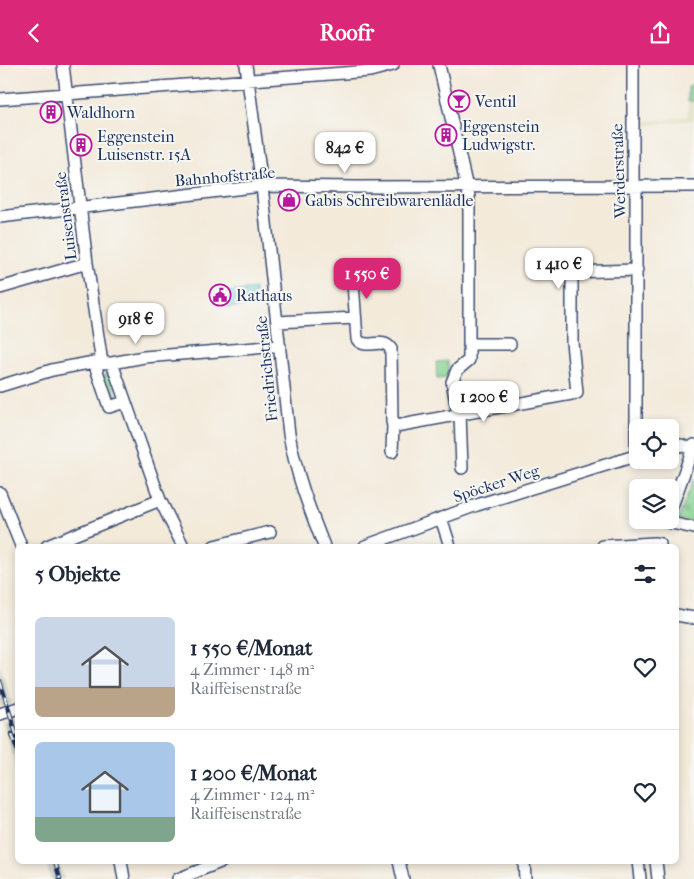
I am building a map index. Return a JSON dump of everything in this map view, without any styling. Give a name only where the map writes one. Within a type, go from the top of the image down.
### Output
[{"type":"street","name":"Luisenstraße","points":[[63,65],[87,263],[103,363],[125,401],[160,500],[182,544]]},
{"type":"street","name":"Friedrichstraße","points":[[246,65],[262,186],[289,434],[294,459],[308,504],[323,544]]},
{"type":"street","points":[[0,99],[370,71],[392,65]]},
{"type":"street","points":[[439,65],[469,197],[470,360],[456,370],[452,381],[459,414],[462,468]]},
{"type":"street","name":"Werderstraße","points":[[632,65],[633,179],[636,192],[637,419]]},
{"type":"street","name":"Bahnhofstraße","points":[[0,217],[262,186],[694,186]]},
{"type":"street","points":[[0,289],[87,263]]},
{"type":"street","points":[[393,425],[577,393],[572,342],[572,272],[637,270]]},
{"type":"street","points":[[353,283],[356,339],[362,344],[386,343],[391,349],[392,452]]},
{"type":"street","points":[[277,322],[355,318]]},
{"type":"street","points":[[470,344],[510,344]]},
{"type":"street","points":[[0,386],[52,370],[144,357],[280,346]]},
{"type":"street","points":[[103,363],[109,407],[125,401]]},
{"type":"street","points":[[637,544],[654,543],[664,530],[693,447],[679,445]]},
{"type":"street","name":"Spöcker Weg","points":[[371,544],[486,502],[629,458]]},
{"type":"street","points":[[0,493],[20,544]]},
{"type":"street","points":[[52,544],[160,500]]},
{"type":"street","points":[[441,518],[449,544]]},
{"type":"street","points":[[664,530],[694,528]]},
{"type":"street","points":[[222,544],[270,532]]},
{"type":"street","points":[[679,615],[694,617]]},
{"type":"street","points":[[0,714],[15,709]]},
{"type":"street","points":[[122,864],[124,879]]},
{"type":"street","points":[[178,879],[216,864]]},
{"type":"street","points":[[400,864],[403,879]]},
{"type":"street","points":[[524,864],[526,879]]},
{"type":"street","points":[[638,864],[640,879]]},
{"type":"street","points":[[656,864],[658,879]]},
{"type":"shaded area","points":[[694,85],[694,120],[642,126],[642,122],[688,116],[688,87]]},
{"type":"shaded area","points":[[0,665],[12,704],[0,707]]},
{"type":"shaded area","points":[[15,718],[15,762],[3,722]]},
{"type":"shaded area","points":[[46,864],[59,864],[64,879],[51,879]]},
{"type":"green space","points":[[694,85],[694,101],[688,101],[688,87]]},
{"type":"green space","points":[[448,361],[449,378],[437,379],[436,362]]},
{"type":"green space","points":[[106,374],[111,376],[118,400],[112,404],[103,376]]},
{"type":"green space","points":[[694,479],[694,523],[679,519]]},
{"type":"water","points":[[255,289],[257,305],[228,308],[227,301],[230,298],[227,298],[226,292]]},
{"type":"railway","points":[[0,681],[15,730]]},
{"type":"railway","points":[[12,734],[15,743]]},
{"type":"railway","points":[[56,864],[60,879]]},
{"type":"place","name":"Ventil","points":[[459,101]]},
{"type":"place","name":"Waldhorn","points":[[51,112]]},
{"type":"place","name":"Eggenstein Ludwigstr.","points":[[446,135]]},
{"type":"place","name":"Eggenstein Luisenstr. 15A","points":[[81,145]]},
{"type":"place","name":"Gabis Schreibwarenlädle","points":[[289,200]]},
{"type":"place","name":"Rathaus","points":[[220,295]]}]
